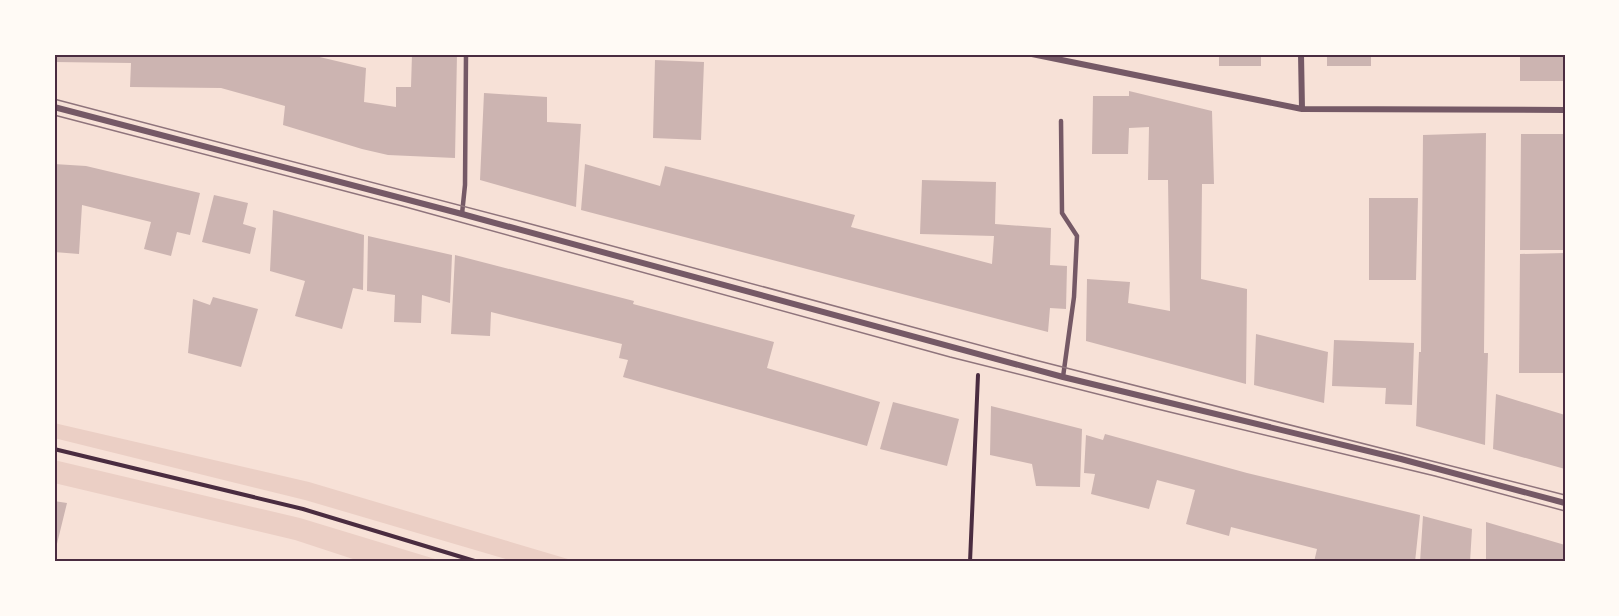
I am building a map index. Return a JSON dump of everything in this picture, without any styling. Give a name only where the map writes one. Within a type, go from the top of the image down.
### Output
[{"type":"street","points":[[1032,54],[1302,109],[1565,110]]},
{"type":"street","points":[[1301,54],[1302,109]]},
{"type":"street","points":[[54,107],[462,214],[1063,377],[1401,459],[1565,503]]},
{"type":"lane","points":[[462,214],[465,186],[466,54]]},
{"type":"lane","points":[[1061,122],[1062,213],[1077,236],[1074,297],[1063,377]]},
{"type":"path","points":[[970,562],[979,353]]},
{"type":"path","points":[[54,449],[303,508],[478,562]]},
{"type":"shaded area","points":[[54,423],[309,482],[578,562],[516,562],[305,500],[54,438]]},
{"type":"shaded area","points":[[54,460],[300,518],[445,562],[362,562],[295,540],[54,483]]},
{"type":"building","points":[[54,54],[307,54],[366,68],[364,102],[396,107],[396,87],[411,87],[412,54],[457,54],[455,158],[388,155],[362,149],[283,125],[285,106],[221,88],[130,87],[131,63],[54,62]]},
{"type":"building","points":[[1219,54],[1261,54],[1261,66],[1219,66]]},
{"type":"building","points":[[1327,54],[1371,54],[1371,66],[1327,66]]},
{"type":"building","points":[[1520,54],[1565,54],[1565,81],[1520,81]]},
{"type":"building","points":[[655,60],[704,62],[701,140],[653,138]]},
{"type":"building","points":[[1129,91],[1212,111],[1214,184],[1202,184],[1201,279],[1247,289],[1246,384],[1086,341],[1087,279],[1130,282],[1128,303],[1170,311],[1168,180],[1148,180],[1149,127],[1129,128],[1128,154],[1092,154],[1093,96],[1129,96]]},
{"type":"building","points":[[484,93],[547,97],[547,122],[581,124],[576,207],[480,180]]},
{"type":"building","points":[[1486,133],[1484,353],[1488,353],[1485,445],[1416,426],[1419,352],[1421,352],[1423,135]]},
{"type":"building","points":[[1521,134],[1565,134],[1565,250],[1520,250]]},
{"type":"building","points":[[54,164],[86,166],[200,193],[190,235],[177,232],[171,256],[144,249],[151,222],[82,205],[79,254],[54,252]]},
{"type":"building","points":[[585,164],[660,186],[665,166],[855,215],[851,227],[992,264],[994,236],[920,234],[922,180],[996,182],[995,224],[1051,228],[1050,265],[1067,266],[1066,309],[1050,308],[1048,332],[581,210]]},
{"type":"building","points":[[214,195],[248,203],[243,224],[256,228],[250,254],[202,242]]},
{"type":"building","points":[[1369,198],[1418,198],[1416,280],[1369,280]]},
{"type":"building","points":[[273,210],[364,235],[363,290],[353,288],[342,329],[295,316],[305,281],[270,271]]},
{"type":"building","points":[[368,236],[452,255],[450,303],[422,295],[421,323],[394,322],[395,295],[367,291]]},
{"type":"building","points":[[1565,253],[1565,373],[1519,373],[1520,254]]},
{"type":"building","points":[[455,255],[634,301],[633,304],[774,342],[767,368],[880,402],[867,446],[623,377],[628,360],[619,358],[622,344],[491,312],[490,336],[451,334]]},
{"type":"building","points":[[213,297],[258,309],[241,367],[188,353],[193,299],[210,305]]},
{"type":"building","points":[[1256,334],[1328,352],[1324,403],[1254,385]]},
{"type":"building","points":[[1334,340],[1414,343],[1412,405],[1385,404],[1386,388],[1332,386]]},
{"type":"building","points":[[1496,394],[1565,415],[1565,469],[1493,449]]},
{"type":"building","points":[[893,402],[959,419],[947,466],[880,449]]},
{"type":"building","points":[[991,406],[1082,429],[1080,487],[1036,486],[1032,464],[990,455]]},
{"type":"building","points":[[1105,434],[1247,473],[1420,515],[1415,562],[1314,562],[1317,549],[1231,527],[1229,536],[1186,524],[1195,490],[1157,480],[1149,509],[1091,494],[1095,474],[1084,473],[1086,435],[1103,440]]},
{"type":"building","points":[[54,501],[67,503],[55,552],[54,552]]},
{"type":"building","points":[[1423,516],[1472,529],[1470,562],[1420,562]]},
{"type":"building","points":[[1486,522],[1565,545],[1565,562],[1486,562]]},
{"type":"tram line","points":[[54,99],[1035,360],[1565,495]]},
{"type":"tram line","points":[[54,115],[402,206],[950,357],[1435,476],[1565,511]]}]
